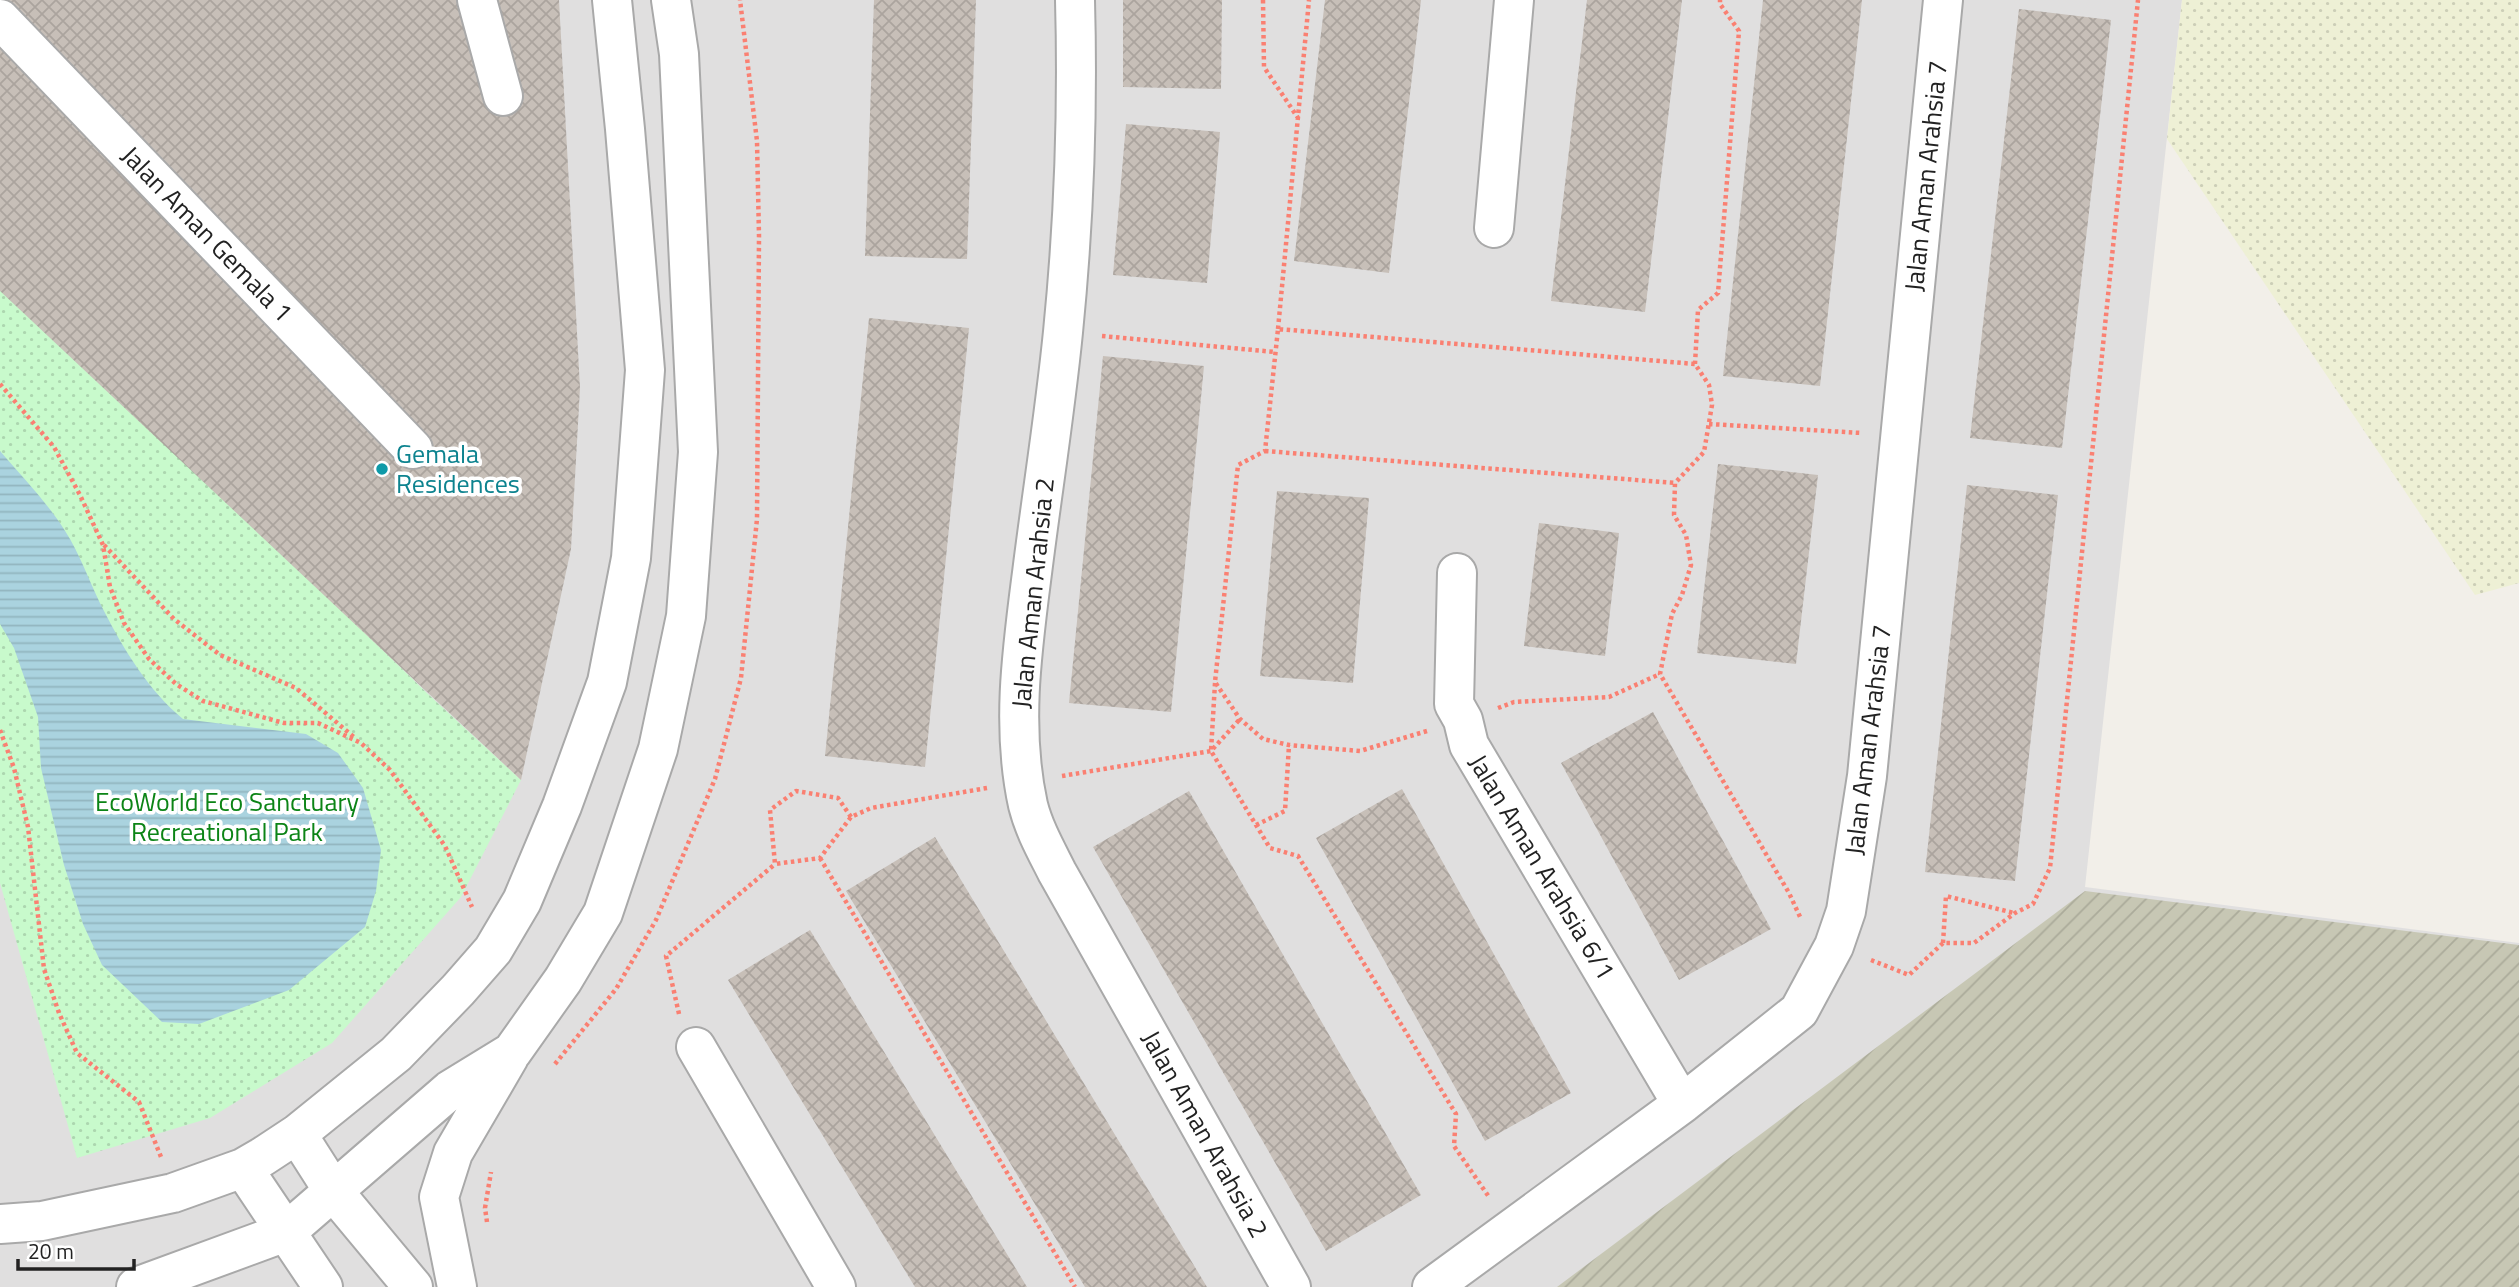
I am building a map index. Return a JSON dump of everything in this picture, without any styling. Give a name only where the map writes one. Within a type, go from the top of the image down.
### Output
[{"type":"street","points":[[477,0],[503,96]]},
{"type":"street","points":[[0,1224],[42,1221],[173,1193],[243,1168],[298,1135],[396,1054],[458,990],[493,950],[522,901],[562,806],[607,682],[631,558],[645,370],[612,0]]},
{"type":"street","points":[[457,1287],[439,1197],[453,1153],[512,1052],[563,980],[603,913],[658,749],[686,616],[698,452],[679,54],[671,0]]},
{"type":"street","name":"Jalan Aman Arahsia 2","points":[[1075,0],[1077,103],[1063,332],[1021,655],[1019,712],[1028,805],[1039,836],[1057,872],[1291,1287]]},
{"type":"street","points":[[1493,228],[1514,0]]},
{"type":"street","name":"Jalan Aman Arahsia 7","points":[[1432,1287],[1682,1104],[1799,1011],[1834,946],[1846,911],[1867,776],[1943,0]]},
{"type":"street","name":"Jalan Aman Gemala 1","points":[[0,19],[413,449]]},
{"type":"street","name":"Jalan Aman Arahsia 6/1","points":[[1457,573],[1454,704],[1463,720],[1469,745],[1682,1104]]},
{"type":"street","points":[[696,1047],[836,1287]]},
{"type":"street","points":[[136,1287],[286,1232],[450,1090],[512,1052]]},
{"type":"street","points":[[298,1135],[334,1192],[412,1287]]},
{"type":"street","points":[[243,1168],[323,1287]]},
{"type":"path","points":[[1263,0],[1264,67],[1299,119]]},
{"type":"path","points":[[1265,451],[1310,0]]},
{"type":"path","points":[[1720,0],[1739,32],[1718,292],[1698,310],[1695,364],[1709,385],[1712,405],[1704,452],[1675,483],[1674,515],[1686,535],[1690,565],[1682,595],[1672,614],[1660,674],[1789,893],[1806,934],[1909,975],[1943,943],[1946,896],[2015,913]]},
{"type":"path","points":[[1943,943],[1973,943],[2015,913],[2033,904],[2050,868],[2138,0]]},
{"type":"path","points":[[1278,329],[1695,364]]},
{"type":"path","points":[[1063,332],[1275,352]]},
{"type":"path","points":[[0,384],[54,447],[103,545],[110,587],[124,622],[149,659],[176,684],[203,701],[284,723],[318,723],[361,743]]},
{"type":"path","points":[[1709,424],[1899,435]]},
{"type":"path","points":[[1511,1230],[1454,1146],[1456,1114],[1298,856],[1270,848],[1211,751],[1215,682],[1238,465],[1265,451],[1675,483]]},
{"type":"path","points":[[103,545],[174,619],[219,654],[296,688],[390,770],[445,846],[475,912],[481,901]]},
{"type":"path","points":[[1215,682],[1240,719],[1263,739],[1289,745],[1360,751],[1514,702],[1609,697],[1660,674]]},
{"type":"path","points":[[696,1047],[683,1029],[666,956],[775,864],[820,858],[851,817],[871,807],[910,799],[1211,751],[1240,719]]},
{"type":"path","points":[[0,730],[14,768],[28,827],[44,969],[59,1013],[77,1053],[139,1102],[162,1158]]},
{"type":"path","points":[[1255,825],[1285,811],[1289,745]]},
{"type":"path","points":[[775,864],[770,810],[796,791],[838,798],[851,817]]},
{"type":"path","points":[[820,858],[1075,1287]]},
{"type":"path","points":[[149,1162],[171,1154]]},
{"type":"shaded area","points":[[0,0],[2182,0],[2085,887],[2519,943],[2519,1287],[0,1287]]},
{"type":"shaded area","points":[[2182,0],[2519,0],[2519,583],[2475,595],[2167,139]]},
{"type":"shaded area","points":[[2085,891],[2519,945],[2519,1287],[1557,1287]]},
{"type":"green space","name":"EcoWorld Eco Sanctuary Recreational Park","points":[[0,287],[170,444],[428,694],[521,780],[461,897],[332,1043],[210,1118],[77,1158],[0,883]]},
{"type":"water","points":[[0,451],[63,527],[120,640],[148,683],[171,708],[183,719],[306,734],[338,753],[363,788],[381,850],[376,891],[365,927],[289,990],[199,1024],[162,1022],[102,965],[83,924],[64,865],[41,768],[38,717],[14,648],[0,624]]},
{"type":"building","name":"Gemala Residences","points":[[0,0],[559,0],[580,388],[571,549],[521,780],[0,291]]},
{"type":"building","points":[[874,0],[976,0],[967,259],[865,256]]},
{"type":"building","points":[[1123,0],[1222,0],[1221,89],[1123,87]]},
{"type":"building","points":[[1325,0],[1421,0],[1389,273],[1294,261]]},
{"type":"building","points":[[1587,0],[1682,0],[1645,312],[1551,301]]},
{"type":"building","points":[[1763,0],[1862,0],[1820,386],[1723,376]]},
{"type":"building","points":[[2019,9],[2111,20],[2062,448],[1970,438]]},
{"type":"building","points":[[1126,124],[1220,132],[1207,283],[1113,275]]},
{"type":"building","points":[[869,318],[969,328],[925,767],[825,756]]},
{"type":"building","points":[[1103,356],[1204,366],[1171,712],[1069,703]]},
{"type":"building","points":[[1718,464],[1818,475],[1796,664],[1697,653]]},
{"type":"building","points":[[1967,485],[2058,495],[2015,881],[1925,872]]},
{"type":"building","points":[[1277,491],[1369,498],[1353,683],[1260,676]]},
{"type":"building","points":[[1539,523],[1619,533],[1605,656],[1524,646]]},
{"type":"building","points":[[1653,712],[1771,929],[1679,980],[1561,763]]},
{"type":"building","points":[[1402,789],[1571,1093],[1485,1141],[1316,838]]},
{"type":"building","points":[[1189,791],[1421,1195],[1326,1251],[1093,847]]},
{"type":"building","points":[[935,837],[1207,1287],[1085,1287],[846,891]]},
{"type":"building","points":[[810,930],[1027,1287],[915,1287],[728,980]]},
{"type":"place","name":"Gemala Residences","points":[[382,469]]}]
